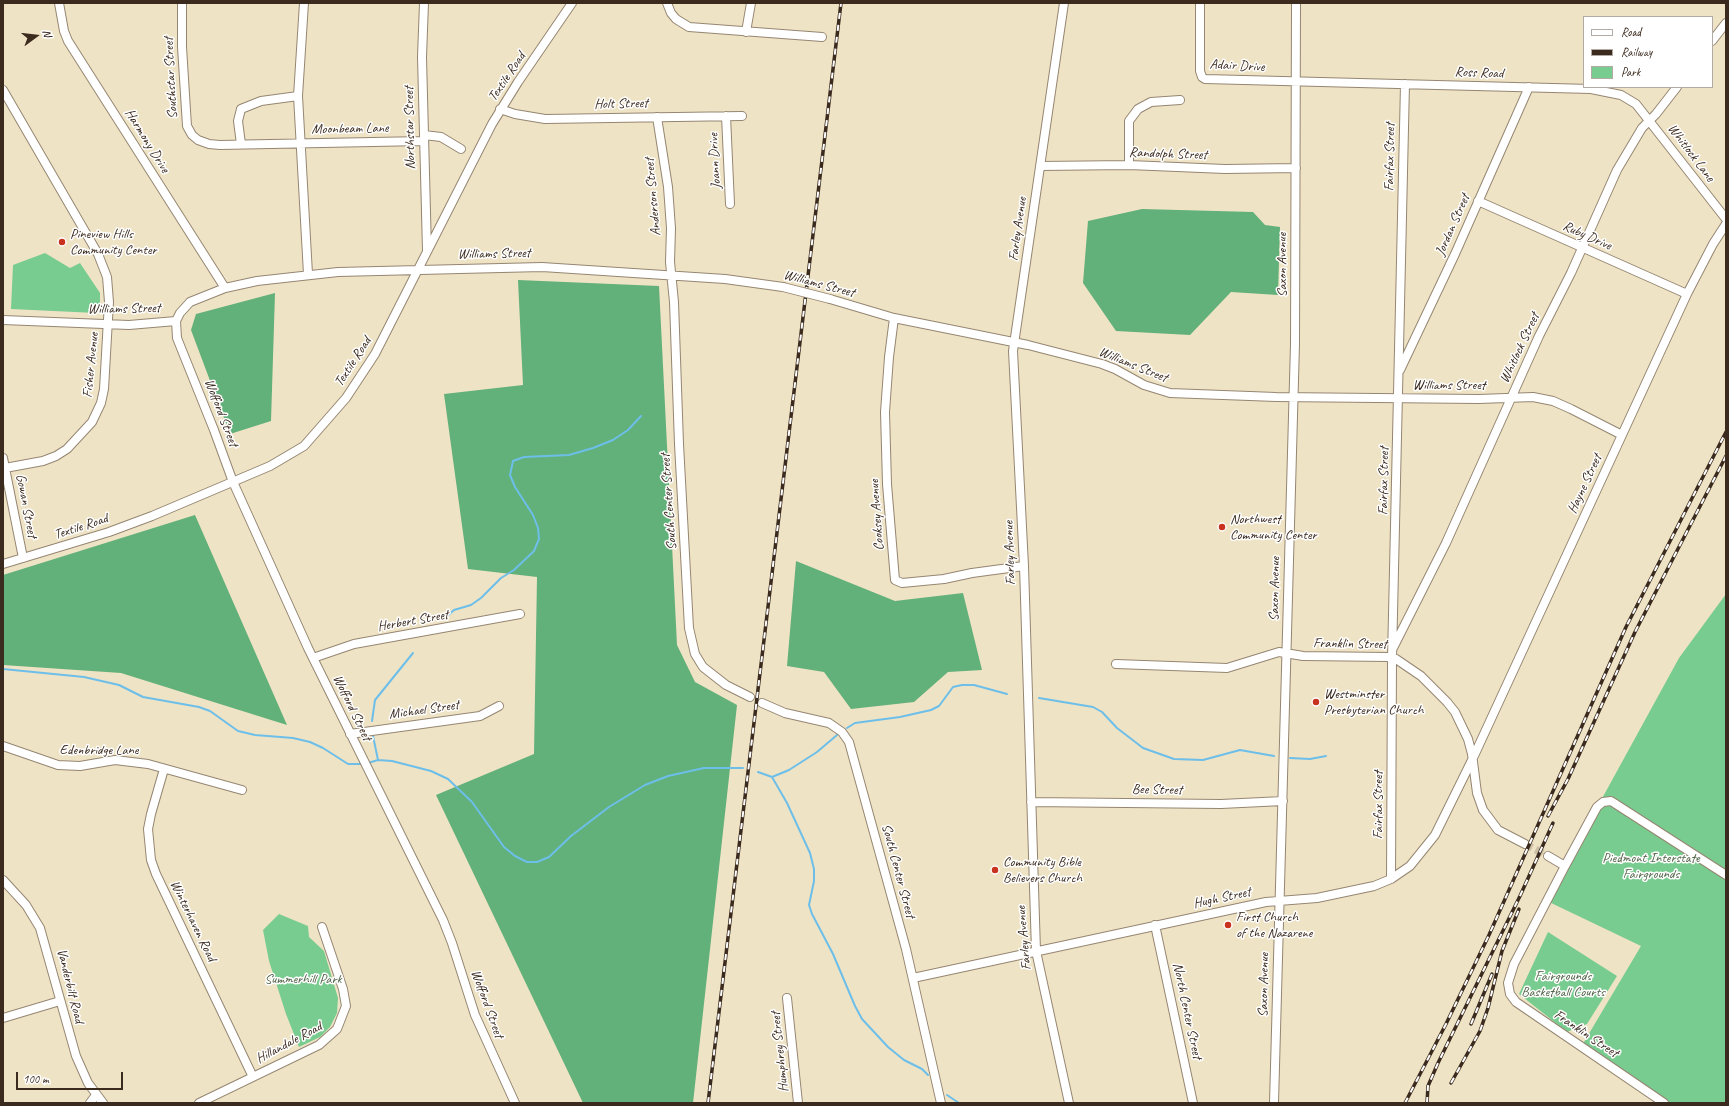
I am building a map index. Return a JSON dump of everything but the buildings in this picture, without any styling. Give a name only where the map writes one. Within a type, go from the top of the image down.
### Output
[{"type":"street","name":"Harmony Drive","points":[[59,3],[64,31],[68,41],[225,288]]},
{"type":"street","name":"Southstar Street","points":[[182,3],[183,62],[188,129],[198,140],[209,144],[301,143]]},
{"type":"street","points":[[304,3],[298,96],[308,274]]},
{"type":"street","name":"Northstar Street","points":[[424,3],[422,57],[427,252]]},
{"type":"street","name":"Textile Road","points":[[3,564],[109,532],[233,482],[296,452],[319,431],[346,398],[375,354],[500,110],[572,3]]},
{"type":"street","points":[[667,3],[676,19],[689,27],[822,37]]},
{"type":"street","points":[[746,32],[751,3]]},
{"type":"street","name":"Farley Avenue","points":[[1064,3],[1014,342],[1024,566],[1036,952],[1069,1103]]},
{"type":"street","name":"Adair Drive","points":[[1200,3],[1200,71],[1202,77],[1205,79],[1297,82]]},
{"type":"street","name":"Saxon Avenue","points":[[1274,1103],[1293,397],[1297,82],[1296,3]]},
{"type":"street","points":[[1713,40],[1726,23]]},
{"type":"street","name":"Ross Road","points":[[1297,82],[1591,89],[1613,92],[1632,102],[1649,121]]},
{"type":"street","name":"Fairfax Street","points":[[1391,879],[1392,654],[1405,84]]},
{"type":"street","name":"Jordan Street","points":[[1399,372],[1529,87]]},
{"type":"street","name":"Whitlock Street","points":[[1392,654],[1446,543],[1539,336],[1583,248],[1617,170],[1642,128],[1676,88]]},
{"type":"street","name":"Fisher Avenue","points":[[3,90],[103,265],[109,290],[104,389],[101,403],[92,422],[66,450],[56,456],[44,461],[5,468]]},
{"type":"street","points":[[241,144],[238,121],[241,110],[261,102],[298,96]]},
{"type":"street","points":[[1129,165],[1129,120],[1138,109],[1151,102],[1180,100]]},
{"type":"street","name":"Holt Street","points":[[500,110],[522,116],[545,119],[742,116]]},
{"type":"street","name":"Joann Drive","points":[[726,116],[730,204]]},
{"type":"street","name":"Anderson Street","points":[[657,117],[668,187],[671,276]]},
{"type":"street","name":"Whitlock Lane","points":[[1649,121],[1726,219]]},
{"type":"street","name":"Moonbeam Lane","points":[[301,143],[441,137],[461,149]]},
{"type":"street","name":"Randolph Street","points":[[1040,166],[1129,165],[1225,169],[1296,168]]},
{"type":"street","name":"Ruby Drive","points":[[1478,201],[1687,294]]},
{"type":"street","name":"Hayne Street","points":[[1473,758],[1687,294],[1713,244],[1726,224]]},
{"type":"street","name":"Williams Street","points":[[3,320],[108,324],[148,324],[176,321],[180,313],[190,302],[225,288],[257,281],[308,274],[419,269],[542,267],[726,279],[783,287],[894,318],[1014,342],[1108,366],[1144,385],[1170,393],[1192,395],[1293,397],[1479,399],[1533,397],[1553,402],[1588,417],[1622,435]]},
{"type":"street","name":"South Center Street","points":[[671,276],[675,310],[679,444],[688,614],[691,641],[695,654],[708,673],[726,685],[750,697]]},
{"type":"street","name":"Cooksey Avenue","points":[[894,318],[889,357],[885,412],[887,484],[895,580],[902,583],[944,579],[972,573],[1024,566]]},
{"type":"street","name":"Wofford Street","points":[[176,321],[177,338],[233,482],[313,658],[443,920],[475,1015],[515,1103]]},
{"type":"street","name":"Gowan Street","points":[[3,458],[23,558]]},
{"type":"street","name":"Herbert Street","points":[[313,658],[354,644],[520,614]]},
{"type":"street","name":"Franklin Street","points":[[1116,664],[1226,668],[1277,653],[1347,658],[1392,654],[1421,676],[1447,702],[1462,725],[1473,758],[1477,793],[1486,816],[1498,830],[1525,844]]},
{"type":"street","name":"South Center Street","points":[[762,703],[785,713],[829,723],[842,732],[849,742],[913,978],[941,1103]]},
{"type":"street","name":"Michael Street","points":[[350,734],[480,716],[499,706]]},
{"type":"street","name":"Edenbridge Lane","points":[[3,746],[58,765],[80,766],[115,760],[132,761],[242,790]]},
{"type":"street","name":"Hugh Street","points":[[913,978],[1266,902],[1317,898],[1374,886],[1391,879],[1410,866],[1428,846],[1436,835],[1473,758]]},
{"type":"street","name":"Winterhaven Road","points":[[164,769],[148,829],[151,860],[156,874],[253,1077]]},
{"type":"street","name":"Bee Street","points":[[1031,802],[1221,804],[1283,801]]},
{"type":"street","name":"Franklin Street","points":[[1664,1103],[1516,1002],[1510,994],[1508,983],[1514,964],[1565,866],[1597,807],[1603,802],[1611,801],[1726,875]]},
{"type":"street","points":[[1548,856],[1565,866]]},
{"type":"street","name":"Vanderbilt Road","points":[[3,880],[26,905],[40,928],[46,943],[60,1001],[76,1056],[88,1083],[103,1103]]},
{"type":"street","name":"North Center Street","points":[[1155,925],[1193,1103]]},
{"type":"street","name":"Hillandale Road","points":[[199,1103],[322,1043],[332,1035],[342,1022],[346,1006],[343,989],[322,927]]},
{"type":"street","name":"Humphrey Street","points":[[787,998],[798,1103]]},
{"type":"street","points":[[3,1018],[60,1001]]},
{"type":"street","points":[[90,1103],[96,1095]]},
{"type":"green space","points":[[1142,209],[1253,212],[1265,225],[1280,227],[1278,295],[1231,292],[1190,335],[1116,331],[1083,283],[1088,221]]},
{"type":"green space","points":[[45,253],[70,268],[80,263],[100,293],[100,310],[96,313],[11,309],[13,265]]},
{"type":"green space","points":[[518,280],[659,286],[677,645],[695,682],[737,705],[693,1103],[583,1103],[436,795],[534,754],[537,577],[468,569],[444,394],[523,385]]},
{"type":"green space","points":[[275,293],[271,421],[230,434],[191,330],[196,314]]},
{"type":"green space","points":[[195,515],[287,725],[121,673],[3,665],[3,575]]},
{"type":"green space","points":[[796,561],[895,601],[963,593],[982,670],[948,672],[914,702],[851,709],[824,672],[787,666]]},
{"type":"green space","name":"Piedmont Interstate Fairgrounds","points":[[1726,594],[1726,1103],[1664,1103],[1581,1047],[1641,946],[1547,901],[1679,658]]},
{"type":"green space","name":"Summerhill Park","points":[[279,914],[308,926],[309,937],[324,951],[338,998],[337,1013],[330,1027],[320,1037],[299,1047],[286,1014],[269,961],[263,930]]},
{"type":"green space","name":"Fairgrounds Basketball Courts","points":[[1548,932],[1617,976],[1587,1024],[1567,1032],[1519,994]]},
{"type":"waterway","points":[[446,617],[454,610],[471,605],[481,598],[501,578],[514,570],[534,551],[539,539],[538,528],[533,515],[515,487],[510,475],[513,461],[524,457],[569,455],[593,448],[613,440],[628,430],[641,416]]},
{"type":"waterway","points":[[372,721],[375,700],[413,653]]},
{"type":"waterway","points":[[3,669],[84,677],[119,685],[143,697],[199,707],[210,711],[238,731],[255,735],[293,738],[310,742],[323,748],[348,764],[364,764]]},
{"type":"waterway","points":[[847,728],[855,723],[900,717],[931,710],[939,706],[953,687],[962,685],[974,685],[1007,694]]},
{"type":"waterway","points":[[1039,698],[1093,707],[1102,712],[1117,728],[1143,748],[1174,759],[1203,760],[1240,750],[1274,756]]},
{"type":"waterway","points":[[758,772],[772,777],[789,770],[817,752],[837,735]]},
{"type":"waterway","points":[[373,736],[378,760]]},
{"type":"waterway","points":[[1290,758],[1310,759],[1326,756]]},
{"type":"waterway","points":[[368,763],[378,760],[392,761],[431,771],[448,779],[472,802],[504,847],[515,856],[527,862],[537,862],[549,857],[571,836],[609,807],[645,785],[668,776],[704,768],[743,768]]},
{"type":"waterway","points":[[772,777],[787,803],[810,853],[814,869],[814,881],[809,905],[812,914],[833,954],[855,1006],[862,1019],[888,1047],[904,1060],[922,1069],[928,1075]]},
{"type":"waterway","points":[[947,1095],[959,1103]]},
{"type":"tunnel","points":[[1525,844],[1548,856]]},
{"type":"railway","points":[[708,1103],[841,3]]},
{"type":"railway","points":[[1405,1103],[1446,1024],[1489,935],[1626,627],[1726,432]]},
{"type":"railway","points":[[1548,816],[1568,779],[1635,632],[1726,456]]},
{"type":"railway","points":[[1427,1103],[1428,1086],[1438,1063],[1520,896],[1553,823]]},
{"type":"railway","points":[[1451,1083],[1480,1031],[1488,1008],[1502,951],[1519,909]]},
{"type":"railway","points":[[1471,1024],[1492,974]]},
{"type":"place","name":"Pineview Hills Community Center","points":[[62,242]]},
{"type":"place","name":"Northwest Community Center","points":[[1222,527]]},
{"type":"place","name":"Westminster Presbyterian Church","points":[[1316,702]]},
{"type":"place","name":"Community Bible Believers Church","points":[[995,870]]},
{"type":"place","name":"First Church of the Nazarene","points":[[1228,925]]}]
